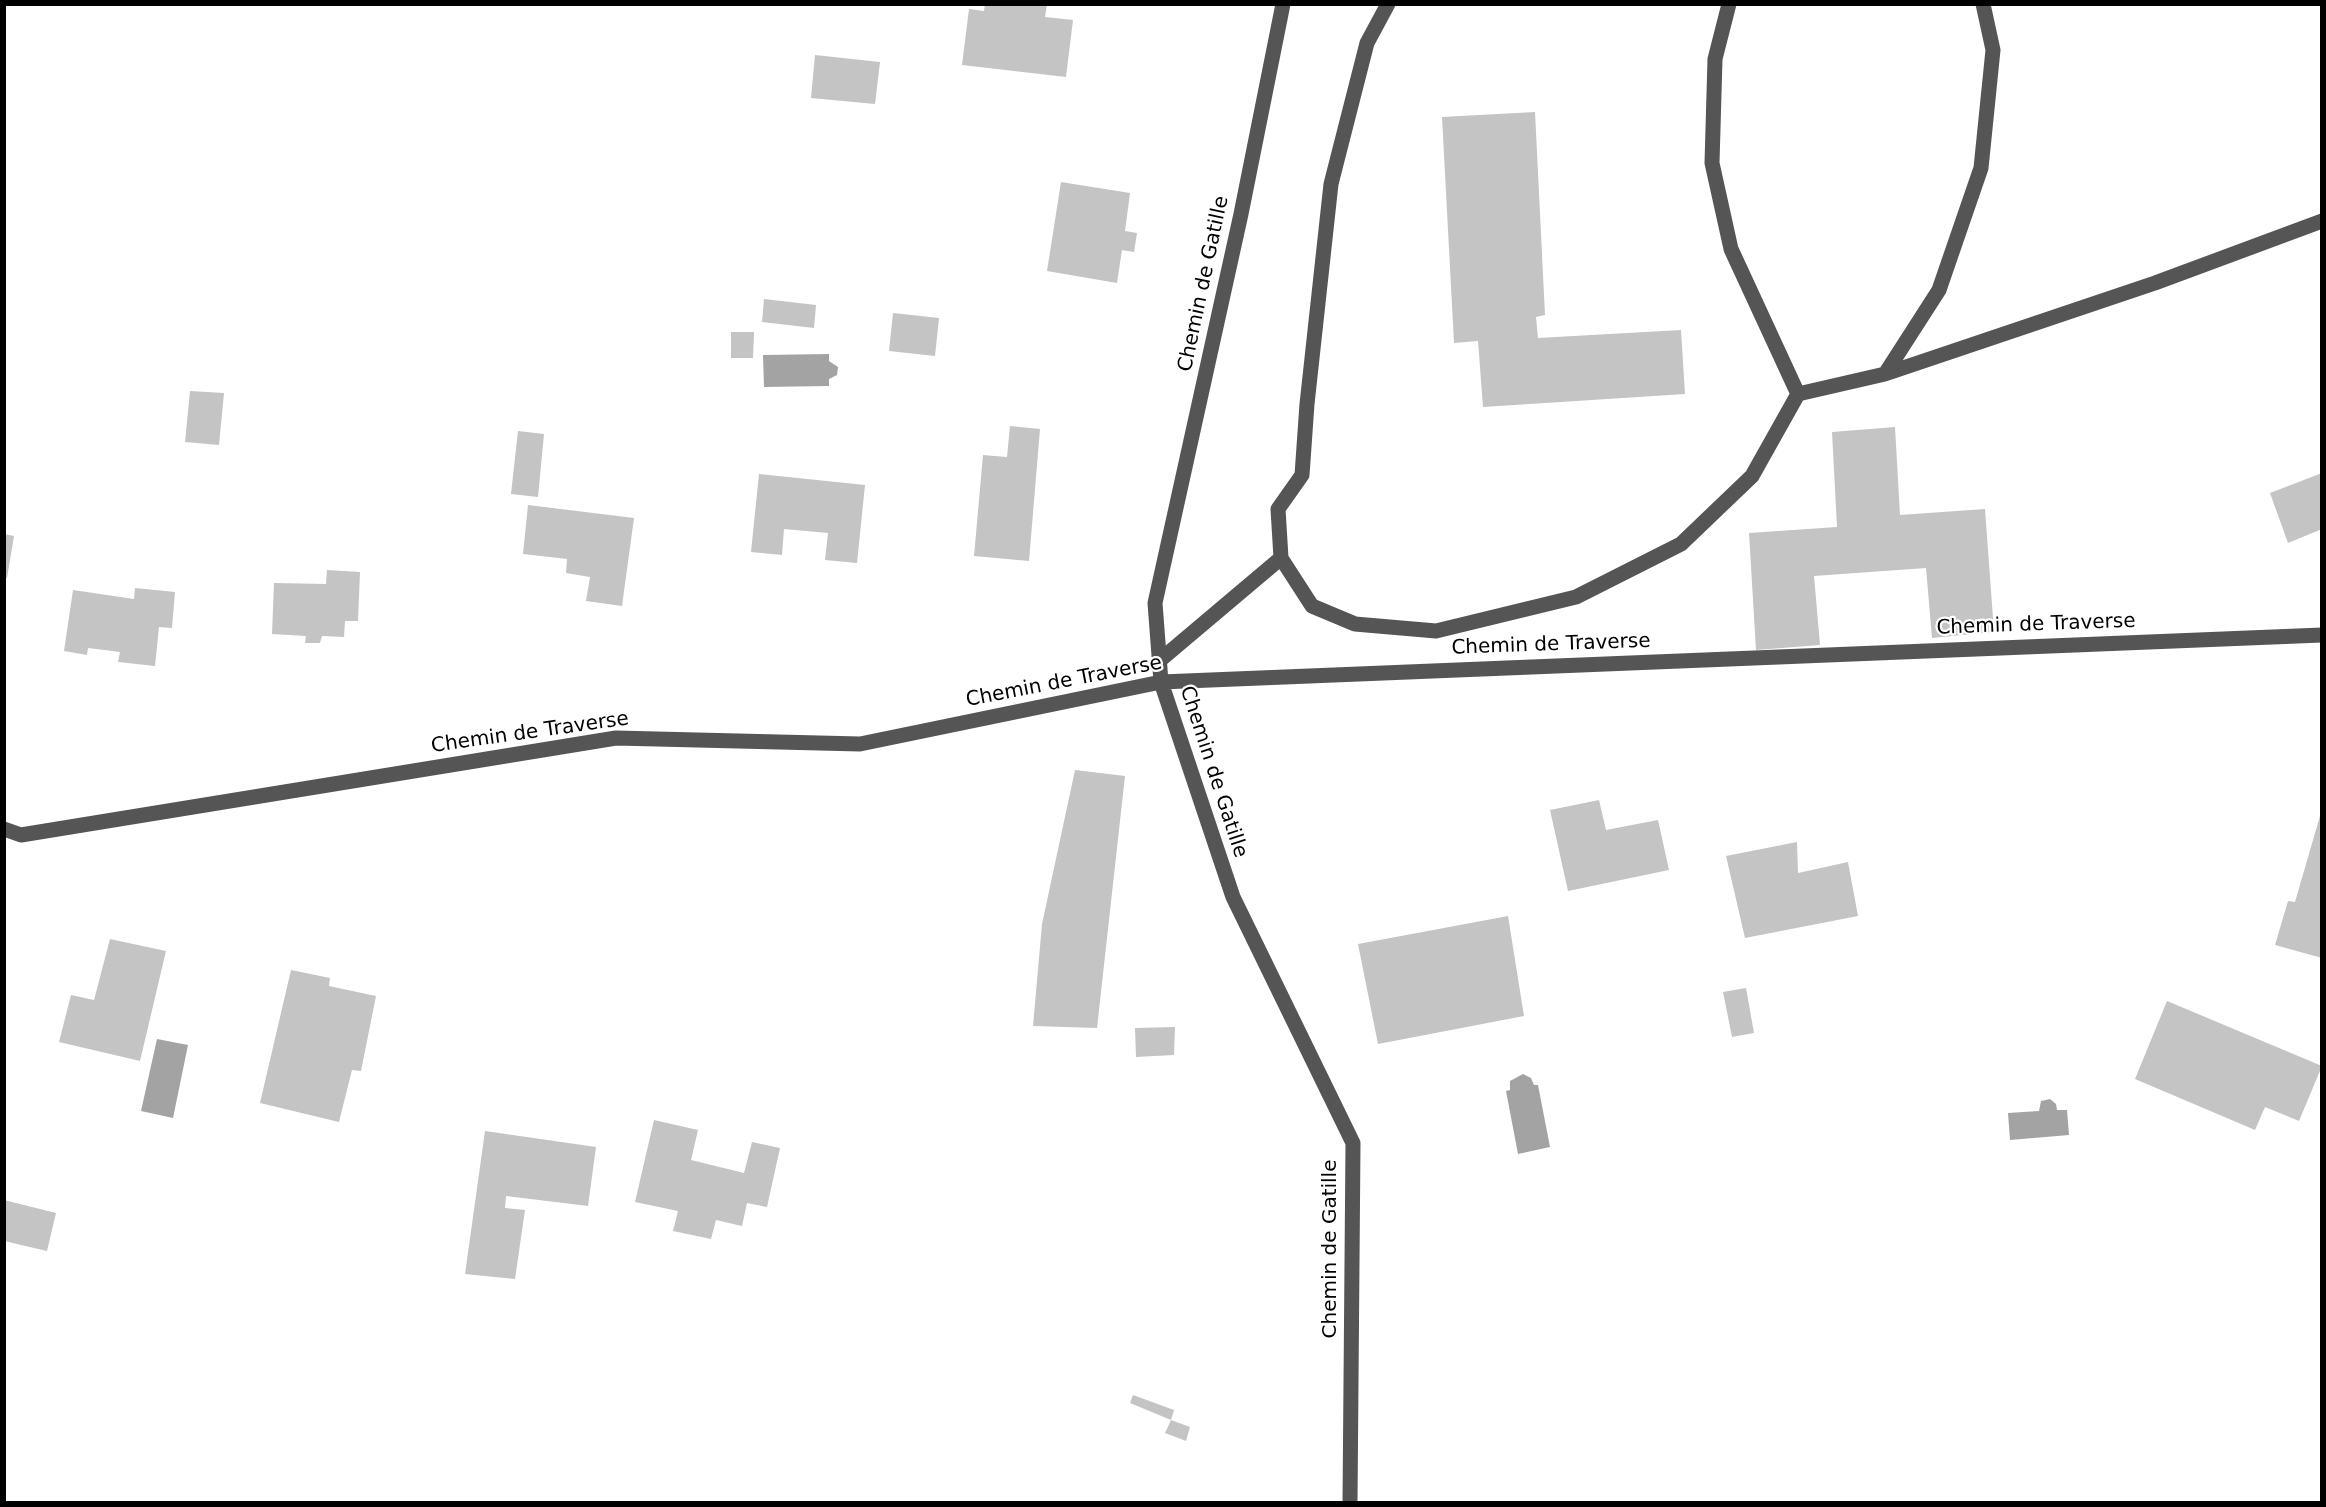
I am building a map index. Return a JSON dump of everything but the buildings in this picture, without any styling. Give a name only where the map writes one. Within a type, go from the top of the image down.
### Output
[{"type":"street","name":"Chemin de Gatille","points":[[1283,4],[1241,214],[1155,603],[1161,682],[1233,897],[1353,1143],[1350,1503]]},
{"type":"street","points":[[1388,4],[1367,43],[1331,184],[1306,404],[1302,475],[1278,509],[1281,558],[1312,606],[1355,624],[1436,631],[1576,597],[1681,544],[1752,476],[1798,394],[1886,374],[2155,283],[2322,221]]},
{"type":"street","points":[[1729,4],[1715,59],[1712,163],[1731,249],[1798,394]]},
{"type":"street","points":[[1886,374],[1939,290],[1981,168],[1992,50],[1983,4]]},
{"type":"street","points":[[1159,661],[1281,558]]},
{"type":"street","name":"Chemin de Traverse","points":[[4,829],[21,835],[616,738],[860,744],[1161,682],[2322,635]]},
{"type":"shaded area","points":[[829,354],[829,361],[838,367],[837,375],[829,379],[829,386],[764,387],[763,355]]},
{"type":"shaded area","points":[[157,1039],[188,1045],[173,1118],[141,1111]]},
{"type":"shaded area","points":[[1523,1074],[1531,1078],[1534,1085],[1538,1085],[1550,1147],[1518,1154],[1506,1091],[1510,1090],[1510,1081]]},
{"type":"shaded area","points":[[2050,1099],[2056,1104],[2057,1110],[2067,1110],[2069,1135],[2010,1140],[2008,1113],[2039,1111],[2041,1101]]}]
